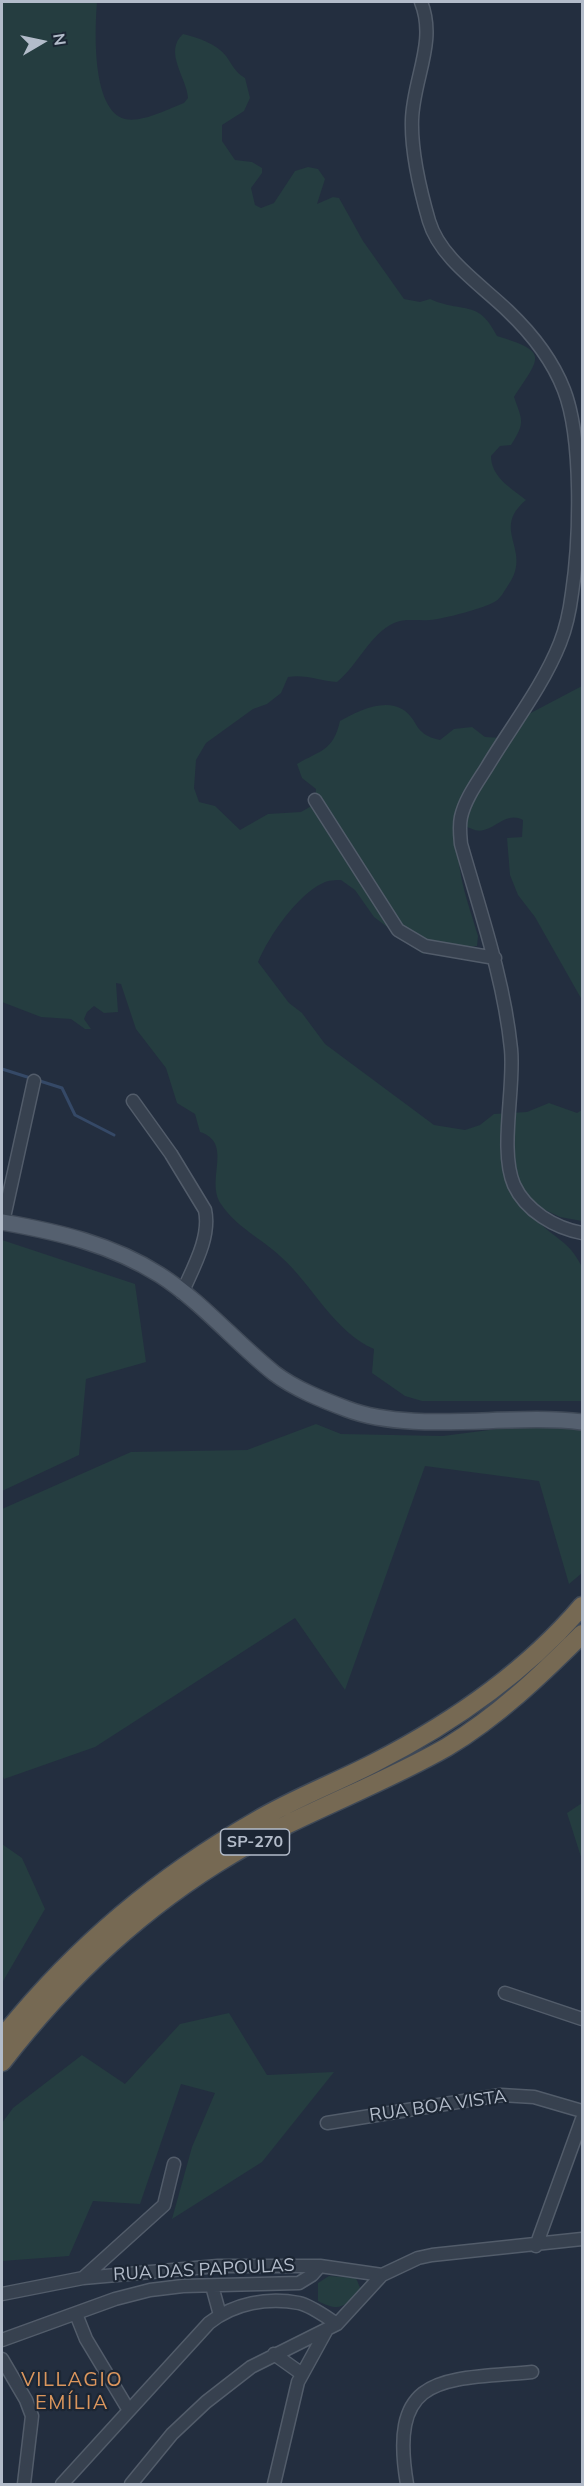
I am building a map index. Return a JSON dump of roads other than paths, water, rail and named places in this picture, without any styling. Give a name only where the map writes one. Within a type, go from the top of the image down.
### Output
[{"type":"highway","name":"SP-270","points":[[2,2062],[41,2013],[99,1953],[189,1882],[278,1828],[397,1774],[449,1745],[486,1720],[538,1666],[582,1606]]},
{"type":"highway","name":"SP-270","points":[[2,2038],[50,1982],[94,1938],[177,1872],[258,1820],[420,1737],[538,1666],[582,1634]]},
{"type":"main road","points":[[2,1222],[63,1233],[119,1252],[161,1276],[275,1374],[315,1396],[350,1410],[385,1419],[535,1419],[582,1422]]},
{"type":"street","points":[[421,2],[427,22],[428,45],[416,86],[412,120],[414,148],[430,222],[441,248],[522,324],[554,369],[564,391],[571,418],[577,483],[574,574],[560,642],[471,794],[462,814],[459,829],[461,844],[495,958],[511,1049],[508,1164],[511,1175],[526,1205],[569,1230],[582,1233]]},
{"type":"street","points":[[315,800],[398,930],[425,946],[495,958]]},
{"type":"street","points":[[2,1222],[34,1081]]},
{"type":"street","points":[[133,1101],[189,1181],[205,1210],[207,1220],[202,1245],[182,1293]]},
{"type":"street","points":[[505,1994],[582,2019]]},
{"type":"street","name":"RUA BOA VISTA","points":[[327,2123],[501,2095],[534,2097],[582,2111]]},
{"type":"street","points":[[536,2246],[582,2119]]},
{"type":"street","points":[[83,2278],[164,2205],[174,2164]]},
{"type":"street","points":[[274,2484],[302,2374],[332,2327],[382,2276],[418,2258],[432,2254],[536,2246],[582,2239]]},
{"type":"street","points":[[2,2340],[150,2290],[299,2283],[312,2275],[320,2266]]},
{"type":"street","name":"RUA DAS PAPOULAS","points":[[2,2294],[83,2278],[206,2267],[320,2266],[382,2276]]},
{"type":"street","points":[[212,2286],[220,2315]]},
{"type":"street","points":[[62,2484],[128,2409],[220,2315],[254,2302],[301,2303],[332,2327]]},
{"type":"street","points":[[76,2314],[86,2339],[128,2409]]},
{"type":"street","points":[[131,2484],[172,2434],[251,2367],[332,2327]]},
{"type":"street","points":[[274,2354],[302,2374]]},
{"type":"street","points":[[2,2359],[26,2400],[32,2416],[25,2479],[36,2484]]},
{"type":"street","points":[[407,2484],[403,2460],[404,2434],[407,2415],[420,2393],[445,2380],[532,2372]]},
{"type":"waterway","points":[[2,1069],[62,1088],[75,1115],[114,1135]]},
{"type":"district","name":"VILLAGIO EMÍLIA","points":[[72,2392]]}]
